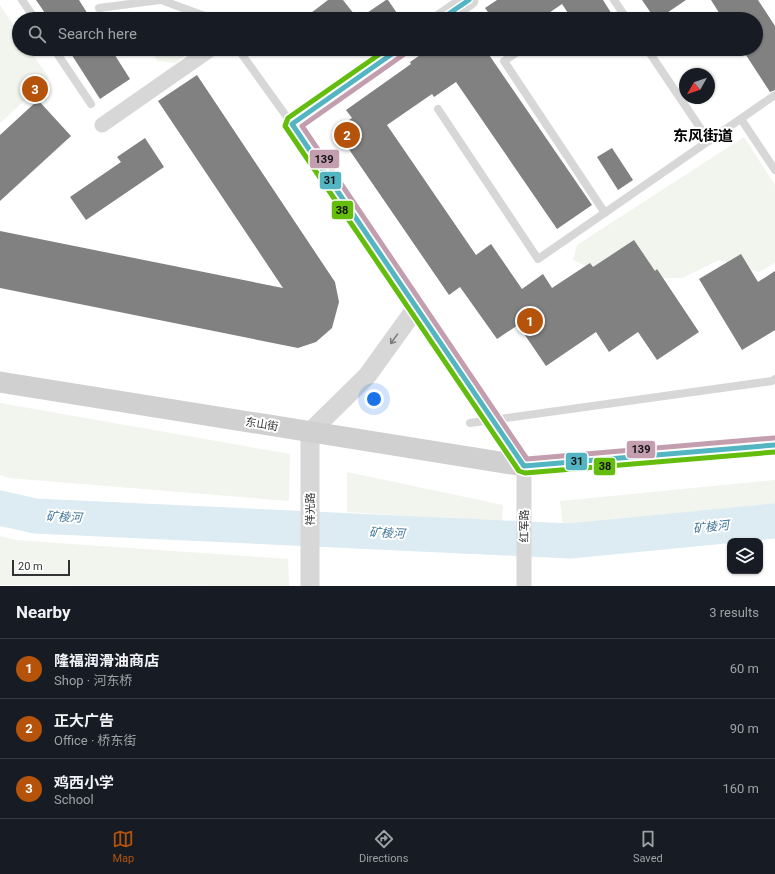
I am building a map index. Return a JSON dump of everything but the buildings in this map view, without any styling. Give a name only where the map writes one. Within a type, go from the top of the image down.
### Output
[{"type":"main road","name":"东山街","points":[[0,382],[310,432],[524,475],[775,445]]},
{"type":"street","points":[[452,12],[469,0]]},
{"type":"street","points":[[102,125],[201,56]]},
{"type":"street","points":[[389,56],[292,124],[493,420],[524,475]]},
{"type":"street","points":[[310,432],[367,376],[416,308]]},
{"type":"street","name":"祥光路","points":[[310,432],[310,586]]},
{"type":"street","name":"红军路","points":[[524,475],[524,586]]},
{"type":"lane","points":[[22,0],[30,12]]},
{"type":"lane","points":[[99,8],[160,0],[193,12]]},
{"type":"lane","points":[[614,0],[622,12]]},
{"type":"lane","points":[[59,56],[91,104]]},
{"type":"lane","points":[[243,56],[292,124]]},
{"type":"lane","points":[[512,56],[504,61],[605,213]]},
{"type":"lane","points":[[652,56],[708,141]]},
{"type":"lane","points":[[438,109],[538,259],[775,95]]},
{"type":"lane","points":[[741,119],[775,170]]},
{"type":"lane","points":[[470,423],[774,380]]},
{"type":"shaded area","points":[[0,5],[12,23],[12,56],[34,56],[49,78],[0,123]]},
{"type":"shaded area","points":[[154,56],[184,56],[176,63],[157,61]]},
{"type":"shaded area","points":[[744,137],[775,185],[775,263],[759,272],[719,260],[682,278],[612,278],[573,260],[577,245]]},
{"type":"shaded area","points":[[0,403],[290,454],[289,501],[9,478],[0,475]]},
{"type":"shaded area","points":[[347,472],[503,505],[502,522],[347,512]]},
{"type":"shaded area","points":[[775,480],[775,506],[563,527],[560,501]]},
{"type":"shaded area","points":[[0,536],[15,540],[288,559],[289,586],[0,585]]},
{"type":"waterway","name":"矿棱河","points":[[0,508],[35,516],[570,541],[775,521]]},
{"type":"transit line","name":"31","points":[[451,12],[469,0]]},
{"type":"transit line","name":"38","points":[[377,56],[288,118],[285,126],[519,471],[525,473],[775,452]]},
{"type":"transit line","name":"31","points":[[389,56],[292,124],[524,466],[775,445]]},
{"type":"transit line","name":"139","points":[[402,56],[302,126],[527,459],[774,438]]},
{"type":"place","name":"鸡西小学","points":[[35,89]]},
{"type":"place","name":"正大广告","points":[[347,135]]},
{"type":"place","name":"隆福润滑油商店","points":[[530,321]]},
{"type":"district","name":"东风街道","points":[[703,136]]}]
